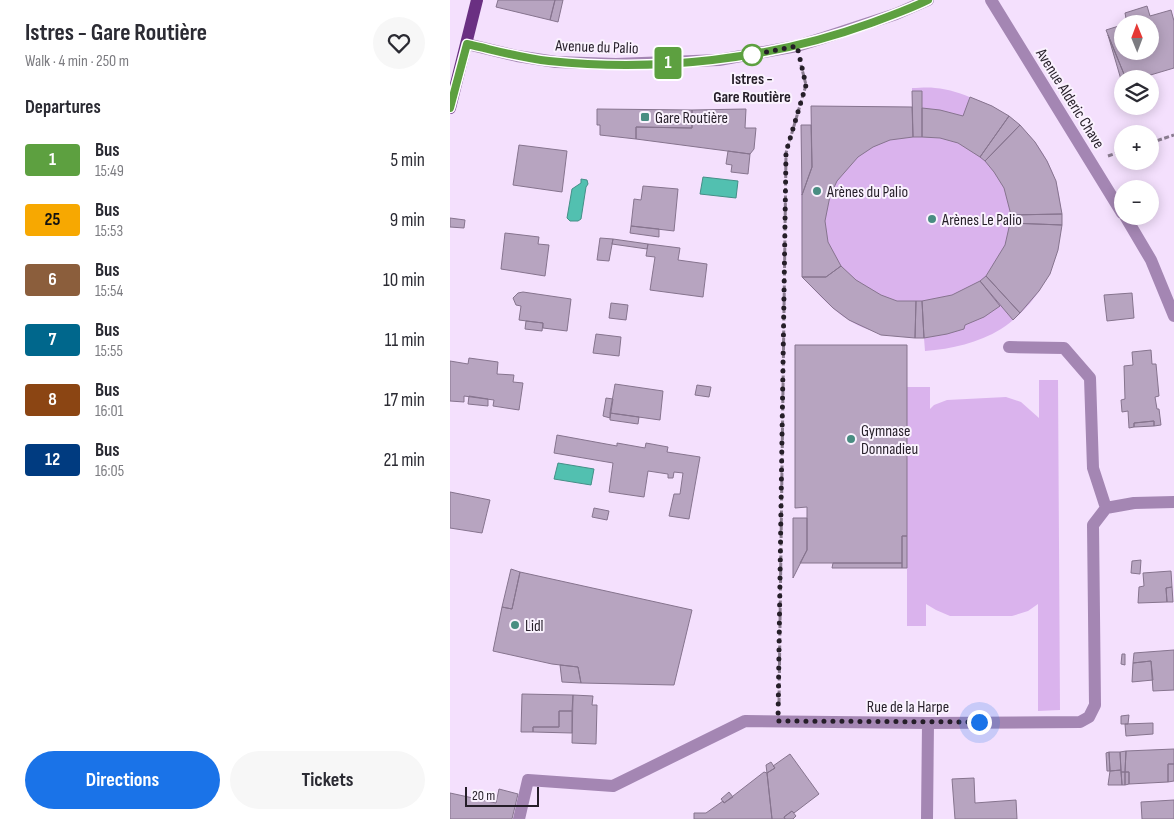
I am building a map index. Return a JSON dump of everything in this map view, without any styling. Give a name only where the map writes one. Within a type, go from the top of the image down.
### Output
[{"type":"main road","points":[[450,108],[477,0]]},
{"type":"street","name":"Avenue du Palio","points":[[467,44],[547,61],[616,64],[719,60],[797,46],[852,30],[928,0]]},
{"type":"street","name":"Avenue Alderic Chave","points":[[990,1],[1114,200]]},
{"type":"street","points":[[1130,225],[1151,260],[1174,316]]},
{"type":"street","points":[[1009,347],[1064,348],[1090,378],[1093,468],[1106,508],[1134,503],[1174,502]]},
{"type":"street","name":"Rue de la Harpe","points":[[519,819],[528,780],[613,786],[746,720],[928,723],[1080,722],[1088,717],[1095,705],[1093,525],[1106,508]]},
{"type":"street","points":[[927,819],[928,723]]},
{"type":"path","points":[[778,721],[786,152],[806,85],[797,46]]},
{"type":"path","points":[[1159,139],[1174,135]]},
{"type":"shaded area","name":"Arènes Le Palio","points":[[912,88],[940,89],[960,94],[994,107],[1018,124],[1038,146],[1051,169],[1059,194],[1061,219],[1059,245],[1051,269],[1039,292],[1022,312],[1001,329],[974,342],[945,349],[925,351],[924,338],[874,331],[853,323],[834,309],[802,277],[801,125],[811,125],[811,106],[912,107]]},
{"type":"shaded area","points":[[703,177],[738,181],[736,198],[700,194]]},
{"type":"shaded area","points":[[581,179],[587,180],[588,184],[581,219],[570,221],[567,218],[572,189],[581,183]]},
{"type":"shaded area","points":[[1039,380],[1058,380],[1060,710],[1038,711],[1038,604],[1028,611],[1012,616],[950,616],[926,604],[926,626],[907,626],[907,387],[930,387],[930,409],[934,405],[947,400],[1006,397],[1021,402],[1039,418]]},
{"type":"shaded area","points":[[558,463],[594,469],[591,485],[554,479]]},
{"type":"building","points":[[498,0],[555,0],[550,20],[496,7]]},
{"type":"building","points":[[555,0],[563,0],[558,22],[550,20]]},
{"type":"building","points":[[1147,6],[1150,15],[1125,15],[1125,13]]},
{"type":"building","points":[[1171,10],[1174,21],[1174,68],[1159,72],[1159,70],[1122,70],[1118,60],[1159,60],[1159,15],[1154,15]]},
{"type":"building","points":[[1114,28],[1114,50],[1106,30]]},
{"type":"building","points":[[1108,35],[1114,50],[1114,56]]},
{"type":"building","points":[[1115,60],[1118,60],[1122,70],[1118,70]]},
{"type":"building","points":[[912,91],[922,91],[922,137],[913,137]]},
{"type":"building","points":[[970,97],[992,106],[1009,116],[980,157],[958,143],[940,138],[922,137],[922,108],[963,116]]},
{"type":"building","name":"Arènes du Palio","points":[[811,106],[912,107],[913,137],[890,140],[873,147],[858,157],[837,181],[830,196],[825,221],[828,242],[841,266],[826,277],[802,277],[802,195],[812,167]]},
{"type":"building","name":"Gare Routière","points":[[597,109],[692,110],[692,128],[636,127],[636,139],[600,135],[600,125],[597,125]]},
{"type":"building","points":[[746,109],[745,128],[756,128],[754,149],[750,154],[636,139],[636,127],[692,128],[692,110]]},
{"type":"building","points":[[1009,116],[1020,125],[985,161],[980,157]]},
{"type":"building","points":[[801,125],[811,125],[812,167],[802,195]]},
{"type":"building","points":[[1020,125],[1035,142],[1047,161],[1056,181],[1062,214],[1011,215],[1004,188],[985,161]]},
{"type":"building","points":[[519,145],[567,151],[562,192],[513,185]]},
{"type":"building","points":[[728,151],[750,154],[748,174],[731,172],[732,165],[726,164]]},
{"type":"building","points":[[643,186],[678,189],[674,231],[631,226],[634,199],[641,200]]},
{"type":"building","points":[[1062,214],[1062,225],[1010,223],[1011,215]]},
{"type":"building","points":[[450,218],[465,220],[464,228],[450,227]]},
{"type":"building","points":[[1010,223],[1062,225],[1058,250],[1050,274],[1039,291],[1020,313],[986,276],[1005,245]]},
{"type":"building","points":[[631,226],[659,229],[659,237],[630,233]]},
{"type":"building","points":[[505,233],[539,237],[538,244],[549,245],[545,276],[501,269]]},
{"type":"building","points":[[600,238],[613,239],[609,261],[597,260]]},
{"type":"building","points":[[613,239],[648,244],[647,249],[612,244]]},
{"type":"building","points":[[648,244],[680,248],[678,260],[707,264],[703,297],[650,290],[655,257],[646,256]]},
{"type":"building","points":[[841,266],[856,280],[881,295],[897,301],[916,301],[915,338],[881,335],[849,320],[833,308],[802,277],[826,277]]},
{"type":"building","points":[[986,276],[1020,313],[1013,320],[980,281]]},
{"type":"building","points":[[980,281],[1000,306],[984,317],[965,325],[964,329],[924,338],[922,301],[952,295]]},
{"type":"building","points":[[523,292],[571,299],[567,331],[543,328],[543,323],[519,320],[521,306],[516,305],[513,298],[518,293]]},
{"type":"building","points":[[1132,293],[1134,318],[1107,321],[1104,295]]},
{"type":"building","points":[[916,301],[922,301],[924,338],[915,338]]},
{"type":"building","points":[[611,303],[628,305],[626,320],[609,318]]},
{"type":"building","points":[[526,321],[543,323],[542,331],[525,329]]},
{"type":"building","points":[[596,334],[621,337],[619,356],[593,353]]},
{"type":"building","name":"Gymnase Donnadieu","points":[[795,345],[907,345],[907,536],[902,536],[902,563],[800,563],[807,550],[807,507],[795,508]]},
{"type":"building","points":[[1151,350],[1152,364],[1156,364],[1159,396],[1155,397],[1161,425],[1154,426],[1154,421],[1134,423],[1134,427],[1129,428],[1128,411],[1122,412],[1121,400],[1125,399],[1124,366],[1133,365],[1132,352]]},
{"type":"building","points":[[469,358],[498,362],[497,374],[514,375],[513,382],[523,383],[519,410],[493,406],[494,400],[464,396],[464,402],[450,401],[450,361],[468,364]]},
{"type":"building","points":[[615,384],[663,391],[660,420],[610,413]]},
{"type":"building","points":[[697,385],[711,387],[709,397],[695,395]]},
{"type":"building","points":[[469,396],[488,399],[488,406],[468,404]]},
{"type":"building","points":[[606,398],[613,399],[610,418],[603,416]]},
{"type":"building","points":[[610,413],[639,417],[638,424],[610,420]]},
{"type":"building","points":[[1154,421],[1154,426],[1134,427],[1134,423]]},
{"type":"building","points":[[557,435],[617,446],[617,443],[645,448],[646,443],[668,447],[667,452],[700,457],[689,519],[669,516],[674,494],[680,494],[683,473],[674,472],[673,478],[668,478],[668,474],[648,471],[644,497],[609,492],[613,463],[554,453]]},
{"type":"building","points":[[450,492],[490,500],[482,533],[450,528]]},
{"type":"building","points":[[594,508],[609,511],[607,520],[592,517]]},
{"type":"building","points":[[793,518],[807,518],[807,550],[793,578]]},
{"type":"building","points":[[902,536],[907,536],[907,568],[902,568]]},
{"type":"building","points":[[1141,560],[1140,574],[1131,573],[1132,561]]},
{"type":"building","points":[[833,563],[902,563],[902,568],[832,568]]},
{"type":"building","points":[[511,569],[520,572],[512,609],[502,607]]},
{"type":"building","points":[[1171,571],[1172,587],[1166,588],[1167,602],[1138,603],[1139,587],[1144,586],[1143,573]]},
{"type":"building","points":[[520,572],[692,610],[674,685],[581,683],[578,667],[552,664],[493,651],[502,607],[512,609]]},
{"type":"building","points":[[1172,587],[1173,602],[1167,602],[1166,588]]},
{"type":"building","points":[[1174,650],[1174,690],[1153,691],[1151,661],[1133,663],[1134,653]]},
{"type":"building","points":[[1122,654],[1125,654],[1125,665],[1121,664]]},
{"type":"building","points":[[1151,661],[1153,680],[1132,682],[1133,663]]},
{"type":"building","points":[[560,665],[578,667],[581,683],[562,682]]},
{"type":"building","points":[[522,694],[573,695],[572,711],[559,711],[559,727],[533,727],[533,732],[521,732]]},
{"type":"building","points":[[573,695],[593,696],[592,705],[597,705],[596,744],[572,743]]},
{"type":"building","points":[[559,711],[572,711],[572,733],[533,732],[533,727],[559,727]]},
{"type":"building","points":[[1129,715],[1128,724],[1121,724],[1121,716]]},
{"type":"building","points":[[1153,723],[1153,734],[1126,736],[1125,724]]},
{"type":"building","points":[[1174,749],[1174,764],[1168,764],[1168,782],[1129,784],[1129,772],[1125,772],[1126,751]]},
{"type":"building","points":[[1126,751],[1125,772],[1121,772],[1120,752]]},
{"type":"building","points":[[1109,752],[1110,771],[1107,771],[1106,753]]},
{"type":"building","points":[[1109,752],[1120,752],[1121,770],[1110,771]]},
{"type":"building","points":[[790,754],[819,794],[794,813],[792,811],[784,817],[785,819],[772,819],[767,773],[775,768],[773,766]]},
{"type":"building","points":[[771,762],[775,768],[767,773],[766,765]]},
{"type":"building","points":[[1168,764],[1174,764],[1174,781],[1168,782]]},
{"type":"building","points":[[1121,770],[1122,785],[1108,785],[1110,771]]},
{"type":"building","points":[[764,772],[767,773],[772,819],[694,819],[694,813],[706,813],[723,801],[724,803]]},
{"type":"building","points":[[1121,772],[1125,772],[1125,785],[1122,785]]},
{"type":"building","points":[[1125,772],[1129,772],[1129,784],[1125,785]]},
{"type":"building","points":[[974,778],[975,803],[1016,800],[1017,819],[955,819],[952,779]]},
{"type":"building","points":[[499,789],[518,794],[512,819],[450,819],[450,793],[496,803]]},
{"type":"building","points":[[729,792],[733,797],[724,803],[721,799]]},
{"type":"building","points":[[1174,800],[1174,819],[1142,819],[1141,802]]},
{"type":"building","points":[[792,811],[796,816],[793,819],[785,819],[784,817]]},
{"type":"bus line","name":"1","points":[[450,108],[467,44],[517,56],[556,62],[616,64],[719,60],[797,46],[852,30],[928,0]]},
{"type":"place","name":"Istres - Gare Routière","points":[[752,55]]},
{"type":"place","name":"Gare Routière","points":[[645,117]]},
{"type":"place","name":"Arènes du Palio","points":[[817,191]]},
{"type":"place","name":"Arènes Le Palio","points":[[932,219]]},
{"type":"place","name":"Gymnase Donnadieu","points":[[851,439]]},
{"type":"place","name":"Lidl","points":[[515,625]]},
{"type":"route","points":[[752,55],[746,56],[797,46],[806,85],[786,152],[778,721],[979,722]]}]
